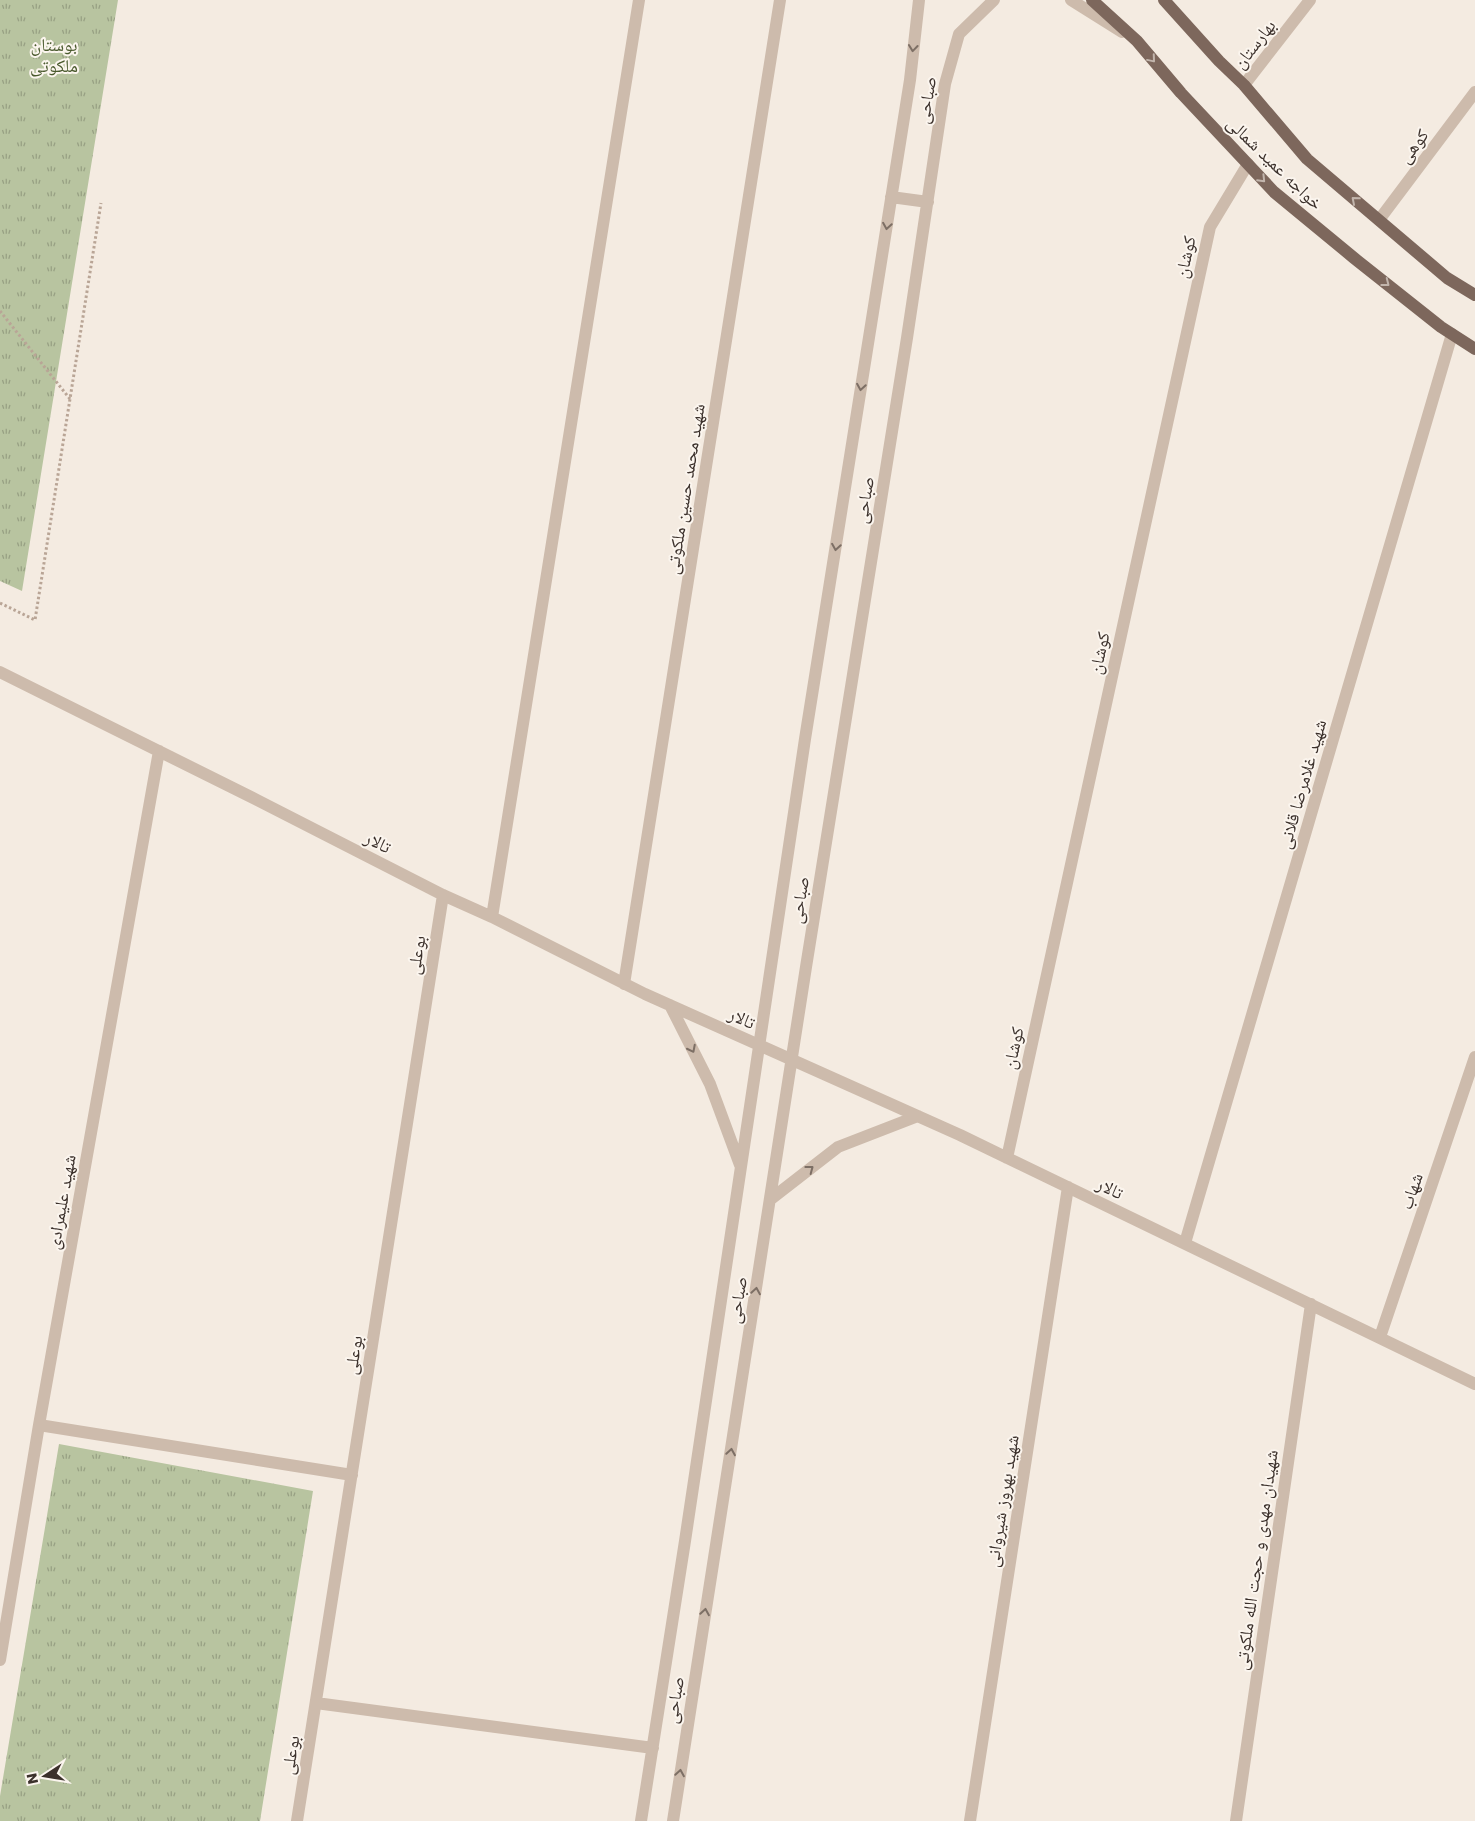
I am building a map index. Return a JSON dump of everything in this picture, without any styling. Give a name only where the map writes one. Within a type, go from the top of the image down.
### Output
[{"type":"main road","name":"خواجه عمید شمالی","points":[[1092,0],[1137,41],[1181,93],[1282,198],[1354,258],[1452,334],[1475,349]]},
{"type":"main road","name":"خواجه عمید شمالی","points":[[1164,0],[1244,85],[1307,159],[1447,278],[1475,295]]},
{"type":"street","points":[[492,918],[639,0]]},
{"type":"street","name":"شهید محمد حسین ملکوتی","points":[[624,984],[780,0]]},
{"type":"street","name":"صباحی","points":[[641,1821],[805,739],[910,80],[919,0]]},
{"type":"street","name":"صباحی","points":[[673,1821],[945,84],[959,34],[994,0]]},
{"type":"street","points":[[1071,0],[1137,41]]},
{"type":"street","name":"بهارستان","points":[[1244,85],[1310,0]]},
{"type":"street","name":"کوهی","points":[[1379,220],[1475,92]]},
{"type":"street","name":"کوشان","points":[[1007,1158],[1210,227],[1248,164]]},
{"type":"street","points":[[891,197],[928,202]]},
{"type":"street","name":"شهید غلامرضا قلانی","points":[[1185,1243],[1452,334]]},
{"type":"street","name":"تالار","points":[[0,672],[624,984],[918,1116],[1475,1384]]},
{"type":"street","name":"شهید علیمرادی","points":[[0,1660],[39,1425],[159,751]]},
{"type":"street","name":"بوعلی","points":[[297,1821],[443,895]]},
{"type":"street","points":[[670,1005],[710,1084],[741,1168]]},
{"type":"street","name":"شهاب","points":[[1380,1337],[1475,1057]]},
{"type":"street","points":[[771,1199],[838,1147],[918,1116]]},
{"type":"street","name":"شهید بهروز شیروانی","points":[[970,1821],[1068,1187]]},
{"type":"street","name":"شهیدان مهدی و حجت الله ملکوتی","points":[[1236,1821],[1311,1304]]},
{"type":"street","points":[[39,1425],[352,1475]]},
{"type":"street","points":[[316,1703],[653,1748]]},
{"type":"path","points":[[0,603],[35,620],[101,203]]},
{"type":"path","points":[[0,311],[70,400]]},
{"type":"green space","name":"بوستان ملکوتی","points":[[0,0],[118,0],[22,591],[0,581]]},
{"type":"green space","points":[[59,1444],[313,1491],[260,1821],[0,1821],[0,1796]]}]
